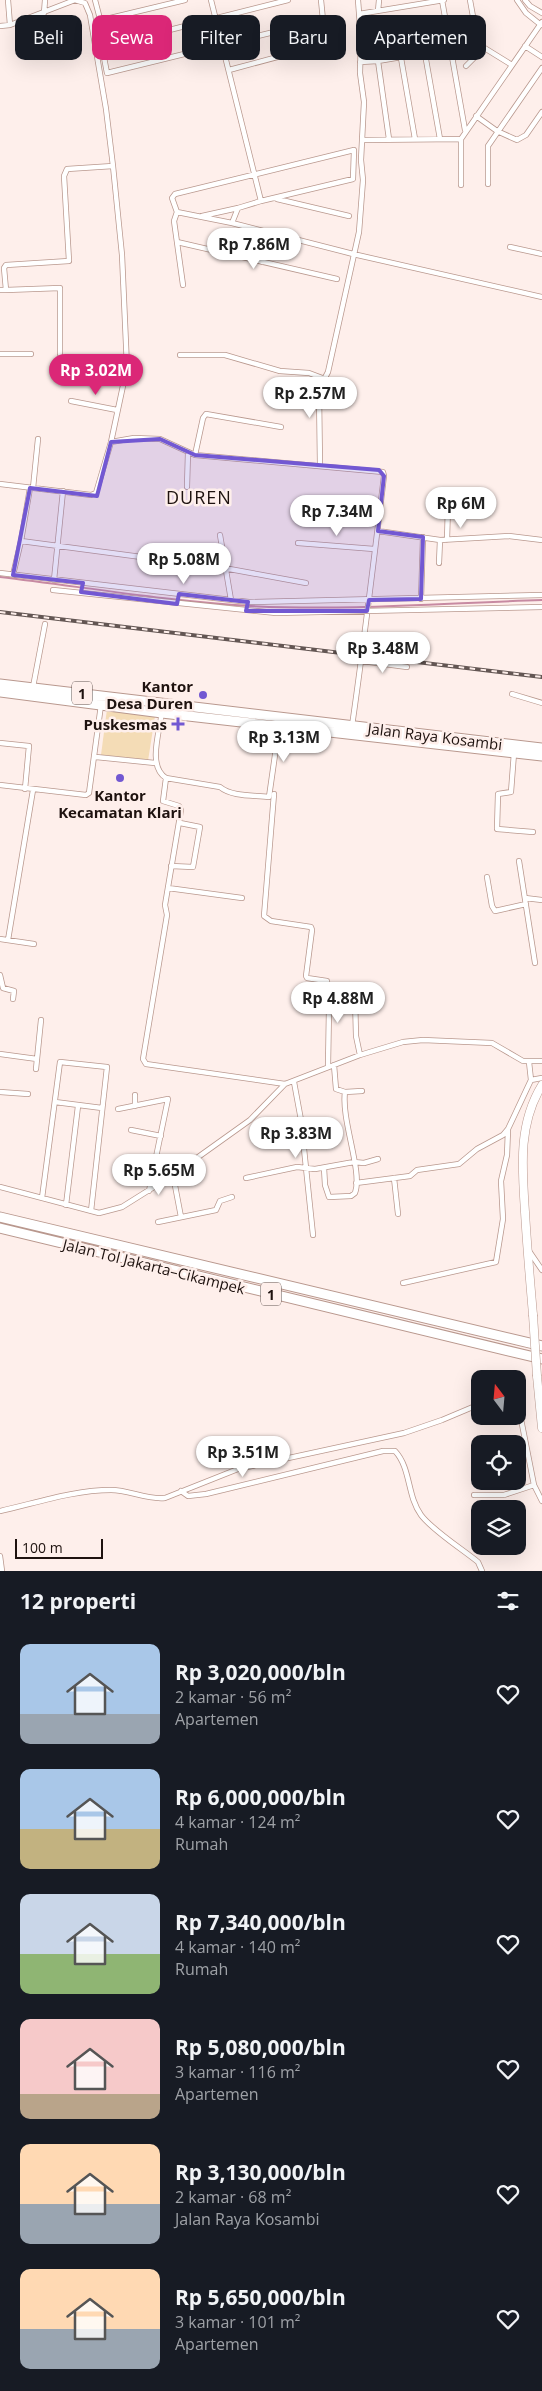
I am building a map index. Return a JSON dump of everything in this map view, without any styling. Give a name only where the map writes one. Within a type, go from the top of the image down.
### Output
[{"type":"highway","name":"Jalan Raya Kosambi","points":[[0,684],[33,687],[279,726],[542,756]]},
{"type":"highway","name":"Jalan Raya Kosambi","points":[[0,692],[101,705],[162,708],[352,726],[542,748]]},
{"type":"highway","name":"Jalan Tol Jakarta–Cikampek","points":[[0,1217],[542,1346]]},
{"type":"highway","name":"Jalan Tol Jakarta–Cikampek","points":[[0,1228],[542,1359]]},
{"type":"main road","points":[[542,1085],[532,1108],[523,1142],[527,1248],[542,1428]]},
{"type":"street","points":[[8,0],[10,25]]},
{"type":"street","points":[[44,12],[45,0]]},
{"type":"street","points":[[0,26],[10,25],[75,0],[85,3],[90,16],[113,166],[122,255],[126,360],[126,376],[111,442],[96,493],[91,495],[0,484]]},
{"type":"street","points":[[95,0],[100,20],[185,0]]},
{"type":"street","points":[[211,0],[215,15]]},
{"type":"street","points":[[231,15],[288,0]]},
{"type":"street","points":[[320,0],[322,15]]},
{"type":"street","points":[[358,0],[359,14],[444,0],[445,15]]},
{"type":"street","points":[[378,0],[378,11]]},
{"type":"street","points":[[470,0],[473,15]]},
{"type":"street","points":[[461,185],[461,139],[465,130],[541,24],[526,14],[517,0]]},
{"type":"street","points":[[525,0],[542,13]]},
{"type":"street","points":[[182,27],[102,47],[106,73],[182,54]]},
{"type":"street","points":[[525,46],[542,57]]},
{"type":"street","points":[[486,49],[512,65]]},
{"type":"street","points":[[229,70],[270,59]]},
{"type":"street","points":[[227,60],[261,201]]},
{"type":"street","points":[[320,466],[320,387],[325,379],[353,254],[360,232],[364,102],[360,62],[386,60]]},
{"type":"street","points":[[401,60],[415,139]]},
{"type":"street","points":[[426,60],[440,139]]},
{"type":"street","points":[[452,60],[465,130]]},
{"type":"street","points":[[466,66],[472,60]]},
{"type":"street","points":[[378,61],[389,139]]},
{"type":"street","points":[[488,184],[488,146],[542,68]]},
{"type":"street","points":[[476,116],[497,131],[515,140],[519,140],[526,135],[542,112]]},
{"type":"street","points":[[363,140],[461,139]]},
{"type":"street","points":[[184,285],[174,221],[177,212],[172,202],[175,194],[354,150],[352,179],[200,217]]},
{"type":"street","points":[[60,354],[60,288],[3,290],[4,268],[6,265],[68,261],[64,176],[67,169],[113,166]]},
{"type":"street","points":[[274,198],[349,216]]},
{"type":"street","points":[[232,223],[238,208]]},
{"type":"street","points":[[177,212],[232,223],[353,254],[542,297]]},
{"type":"street","points":[[262,262],[268,232]]},
{"type":"street","points":[[177,242],[337,279]]},
{"type":"street","points":[[510,247],[542,254]]},
{"type":"street","points":[[0,354],[32,354]]},
{"type":"street","points":[[180,355],[225,355],[280,371],[317,375],[325,379]]},
{"type":"street","points":[[71,401],[117,410]]},
{"type":"street","points":[[196,455],[203,418],[208,414],[280,427]]},
{"type":"street","points":[[111,442],[134,438],[160,439],[196,455],[382,472],[384,476],[378,531],[374,549],[362,661],[352,726]]},
{"type":"street","points":[[13,574],[31,488],[38,439]]},
{"type":"street","points":[[187,488],[188,452]]},
{"type":"street","points":[[54,580],[63,492]]},
{"type":"street","points":[[446,540],[448,506]]},
{"type":"street","points":[[378,531],[440,540],[509,536],[542,540]]},
{"type":"street","points":[[220,535],[224,568],[235,604]]},
{"type":"street","points":[[422,598],[423,537]]},
{"type":"street","points":[[439,563],[440,540]]},
{"type":"street","points":[[21,541],[224,568],[306,582]]},
{"type":"street","points":[[298,543],[374,549]]},
{"type":"street","points":[[0,572],[54,580],[82,588],[177,603],[247,606],[542,607]]},
{"type":"street","points":[[53,590],[82,588],[179,595],[247,606],[276,613],[301,606],[368,606],[422,598],[542,595]]},
{"type":"street","points":[[177,603],[179,595]]},
{"type":"street","points":[[33,687],[45,624]]},
{"type":"street","points":[[362,661],[407,667]]},
{"type":"street","points":[[512,694],[542,703]]},
{"type":"street","points":[[0,785],[33,790],[88,794],[91,791],[96,757],[101,705]]},
{"type":"street","points":[[162,708],[155,763],[158,772],[166,778],[220,787],[233,793],[269,796],[279,726]]},
{"type":"street","points":[[0,743],[29,746],[25,789]]},
{"type":"street","points":[[514,753],[511,792],[498,794],[497,829],[533,832]]},
{"type":"street","points":[[96,757],[155,763]]},
{"type":"street","points":[[166,778],[162,798],[165,802],[180,807],[180,823],[164,909],[167,915],[142,1059],[144,1062],[261,1082],[285,1084],[360,1055],[403,1042],[450,1040],[492,1043],[523,1061],[542,1061]]},
{"type":"street","points":[[8,940],[33,790]]},
{"type":"street","points":[[274,794],[264,916],[271,921],[311,927],[306,976],[307,978],[327,981],[329,1008],[328,1067]]},
{"type":"street","points":[[171,866],[193,867],[200,827],[180,823]]},
{"type":"street","points":[[519,861],[535,963]]},
{"type":"street","points":[[487,877],[492,906],[495,911],[526,904]]},
{"type":"street","points":[[168,888],[242,898]]},
{"type":"street","points":[[525,898],[542,900]]},
{"type":"street","points":[[0,939],[34,944]]},
{"type":"street","points":[[0,975],[3,988],[14,991],[13,998]]},
{"type":"street","points":[[355,997],[356,1036],[360,1055]]},
{"type":"street","points":[[36,1069],[41,1020]]},
{"type":"street","points":[[0,1054],[37,1059]]},
{"type":"street","points":[[42,1198],[61,1061],[108,1067],[91,1211]]},
{"type":"street","points":[[356,1183],[413,1176],[417,1170],[459,1164],[477,1149],[502,1135],[508,1128],[531,1080],[529,1062]]},
{"type":"street","points":[[334,1065],[336,1089],[345,1092],[362,1092]]},
{"type":"street","points":[[58,1076],[65,1076]]},
{"type":"street","points":[[531,1080],[542,1078]]},
{"type":"street","points":[[294,1082],[302,1120],[313,1235]]},
{"type":"street","points":[[0,1187],[99,1213],[113,1210],[149,1191],[250,1120],[285,1084]]},
{"type":"street","points":[[0,1092],[28,1094]]},
{"type":"street","points":[[324,1168],[325,1185],[330,1198],[352,1195],[356,1192],[354,1162],[347,1129],[345,1092]]},
{"type":"street","points":[[135,1095],[135,1106]]},
{"type":"street","points":[[118,1109],[168,1099],[149,1191]]},
{"type":"street","points":[[55,1102],[102,1108]]},
{"type":"street","points":[[66,1205],[78,1106]]},
{"type":"street","points":[[403,1283],[494,1263],[497,1260],[503,1219],[501,1181],[507,1155],[508,1128]]},
{"type":"street","points":[[131,1130],[161,1136]]},
{"type":"street","points":[[246,1178],[297,1167],[306,1169],[324,1168],[378,1159]]},
{"type":"street","points":[[173,1175],[181,1217]]},
{"type":"street","points":[[394,1178],[398,1214]]},
{"type":"street","points":[[158,1222],[216,1210],[220,1201],[232,1197]]},
{"type":"street","points":[[527,1248],[542,1270]]},
{"type":"street","points":[[0,1512],[64,1496],[104,1490],[121,1490],[158,1499],[238,1469],[404,1432],[442,1420],[471,1408]]},
{"type":"street","points":[[522,1425],[534,1485],[542,1501]]},
{"type":"street","points":[[181,1491],[188,1496],[206,1494],[383,1451],[395,1451],[402,1460],[414,1502],[421,1515],[478,1562],[482,1571]]},
{"type":"street","points":[[474,1495],[504,1495],[534,1485]]},
{"type":"street","points":[[0,1556],[2,1571]]},
{"type":"highlighted area","points":[[160,439],[195,455],[379,470],[384,476],[378,531],[423,537],[421,599],[369,600],[367,611],[246,611],[248,602],[179,594],[177,604],[81,592],[83,583],[13,575],[30,488],[97,496],[111,442]]},
{"type":"shaded area","points":[[107,709],[155,716],[148,761],[101,755]]},
{"type":"waterway","points":[[0,577],[157,597],[251,606],[324,608],[542,600]]},
{"type":"railway","points":[[0,612],[542,677]]},
{"type":"place","name":"Kantor Desa Duren","points":[[203,695]]},
{"type":"place","name":"Puskesmas","points":[[178,724]]},
{"type":"place","name":"Kantor Kecamatan Klari","points":[[120,778]]},
{"type":"district","name":"DUREN","points":[[199,497]]}]
